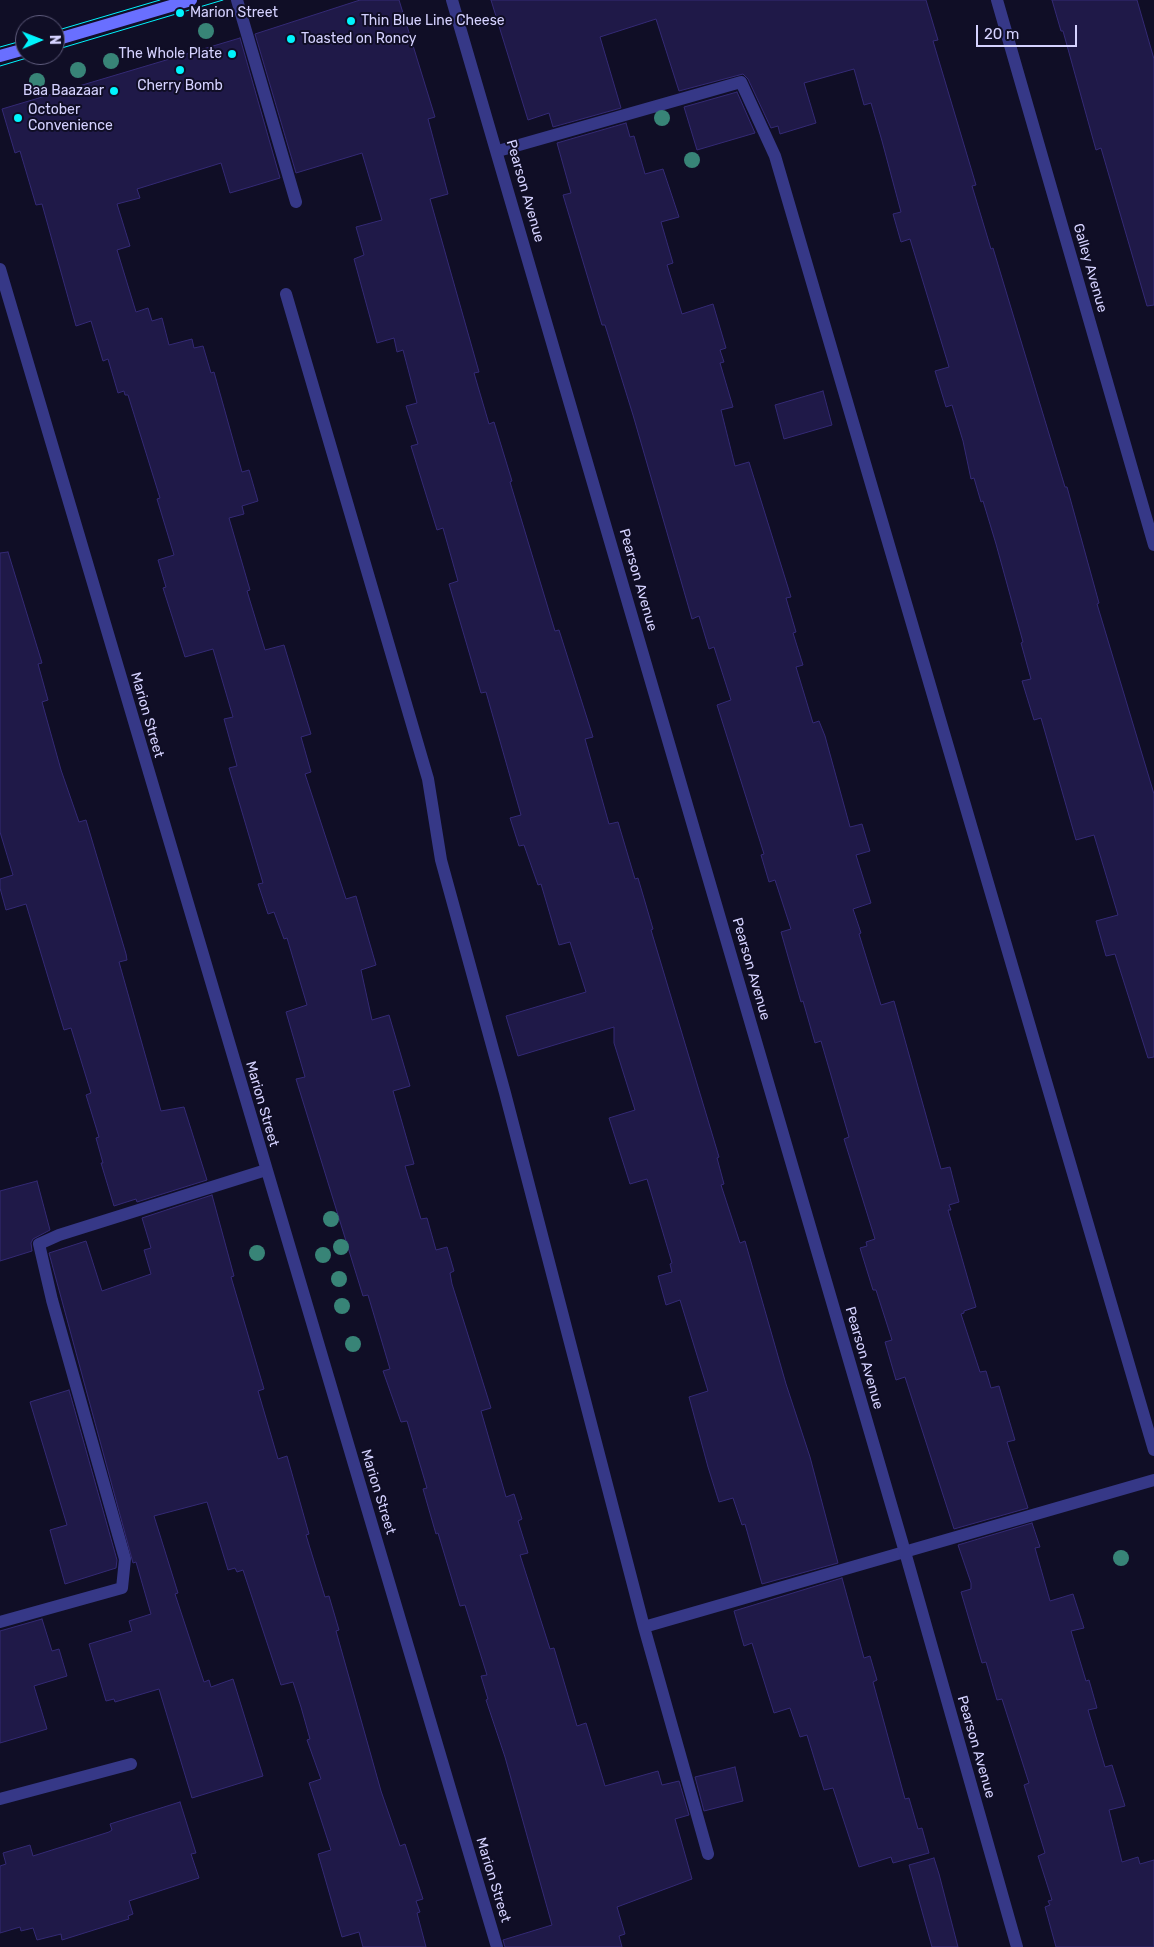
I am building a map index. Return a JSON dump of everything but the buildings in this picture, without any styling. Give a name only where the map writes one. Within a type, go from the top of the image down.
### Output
[{"type":"street","points":[[65,37],[191,0]]},
{"type":"street","points":[[237,0],[296,202]]},
{"type":"street","name":"Pearson Avenue","points":[[452,0],[498,151],[905,1552],[1017,1947]]},
{"type":"street","name":"Galley Avenue","points":[[997,0],[1154,545]]},
{"type":"street","points":[[0,56],[15,52]]},
{"type":"street","points":[[498,151],[741,82],[775,156],[1154,1450]]},
{"type":"street","name":"Marion Street","points":[[0,269],[497,1947]]},
{"type":"street","points":[[286,294],[428,779],[441,860],[506,1093],[644,1627],[708,1854]]},
{"type":"street","points":[[0,1622],[122,1588],[125,1559],[55,1310],[39,1244],[59,1235],[266,1170]]},
{"type":"street","points":[[644,1627],[1154,1480]]},
{"type":"street","points":[[0,1799],[131,1764]]},
{"type":"tram line","points":[[65,28],[160,0]]},
{"type":"tram line","points":[[65,47],[223,0]]},
{"type":"tram line","points":[[0,47],[15,43]]},
{"type":"tram line","points":[[0,66],[15,62]]},
{"type":"place","name":"Marion Street","points":[[180,13]]},
{"type":"place","name":"Thin Blue Line Cheese","points":[[351,21]]},
{"type":"place","name":"Toasted on Roncy","points":[[291,39]]},
{"type":"place","name":"The Whole Plate","points":[[232,54]]},
{"type":"place","name":"Cherry Bomb","points":[[180,70]]},
{"type":"place","name":"Baa Baazaar","points":[[114,91]]},
{"type":"place","name":"October Convenience","points":[[18,118]]}]
